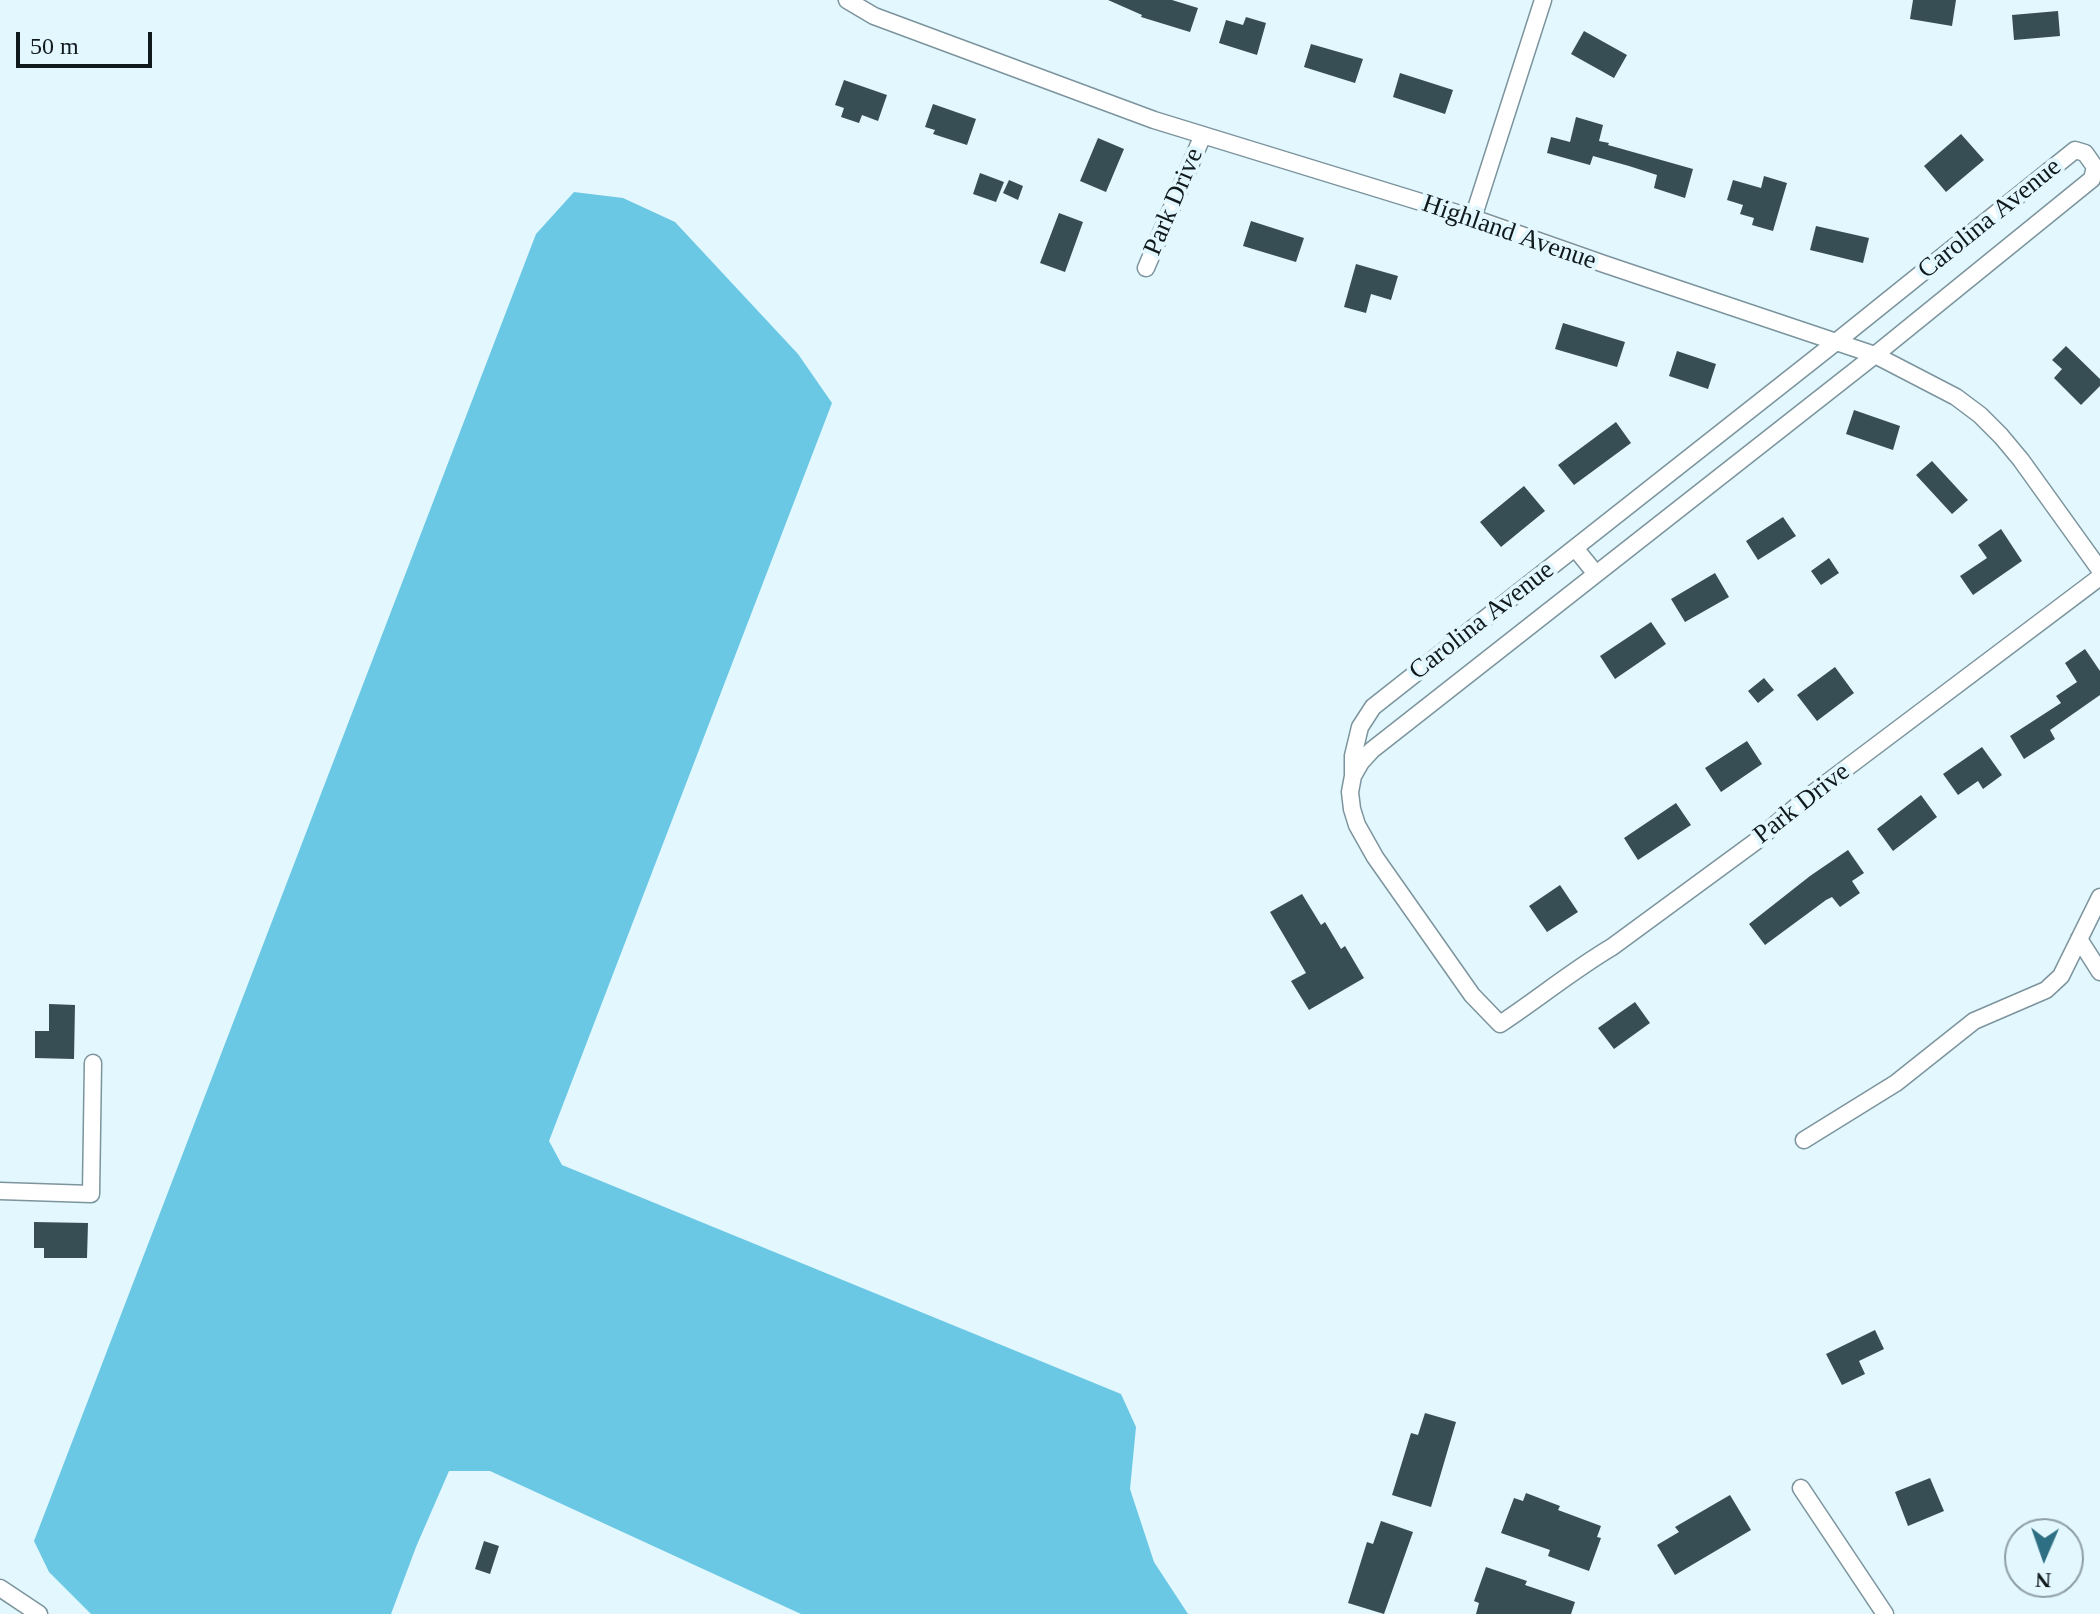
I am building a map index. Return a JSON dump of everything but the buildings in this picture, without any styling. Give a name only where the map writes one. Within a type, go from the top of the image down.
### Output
[{"type":"street","name":"Highland Avenue","points":[[847,0],[874,16],[1140,114],[1473,218],[1875,355],[1956,397],[1980,415],[2021,460],[2100,570]]},
{"type":"street","points":[[1473,218],[1543,0]]},
{"type":"street","name":"Park Drive","points":[[1146,268],[1203,135]]},
{"type":"street","name":"Carolina Avenue","points":[[1353,776],[1372,750],[1875,355],[2092,179],[2095,167],[2085,153],[2075,150],[1373,707],[1360,727],[1353,756],[1350,792],[1357,825],[1375,857],[1472,995],[1500,1024]]},
{"type":"street","points":[[1575,548],[1596,574]]},
{"type":"street","name":"Park Drive","points":[[1500,1024],[1755,842],[1804,800],[2100,577]]},
{"type":"street","points":[[1804,1140],[1896,1083],[1974,1021],[2046,990],[2061,976],[2100,897]]},
{"type":"street","points":[[2079,939],[2100,972]]},
{"type":"street","points":[[0,1191],[91,1194],[93,1063]]},
{"type":"street","points":[[1801,1488],[1885,1614]]},
{"type":"street","points":[[0,1588],[39,1614]]},
{"type":"water","points":[[574,192],[623,198],[675,222],[798,354],[832,403],[549,1141],[562,1165],[1121,1394],[1136,1427],[1130,1489],[1154,1562],[1188,1614],[801,1614],[490,1471],[449,1471],[391,1614],[91,1614],[49,1572],[34,1541],[536,234]]}]
